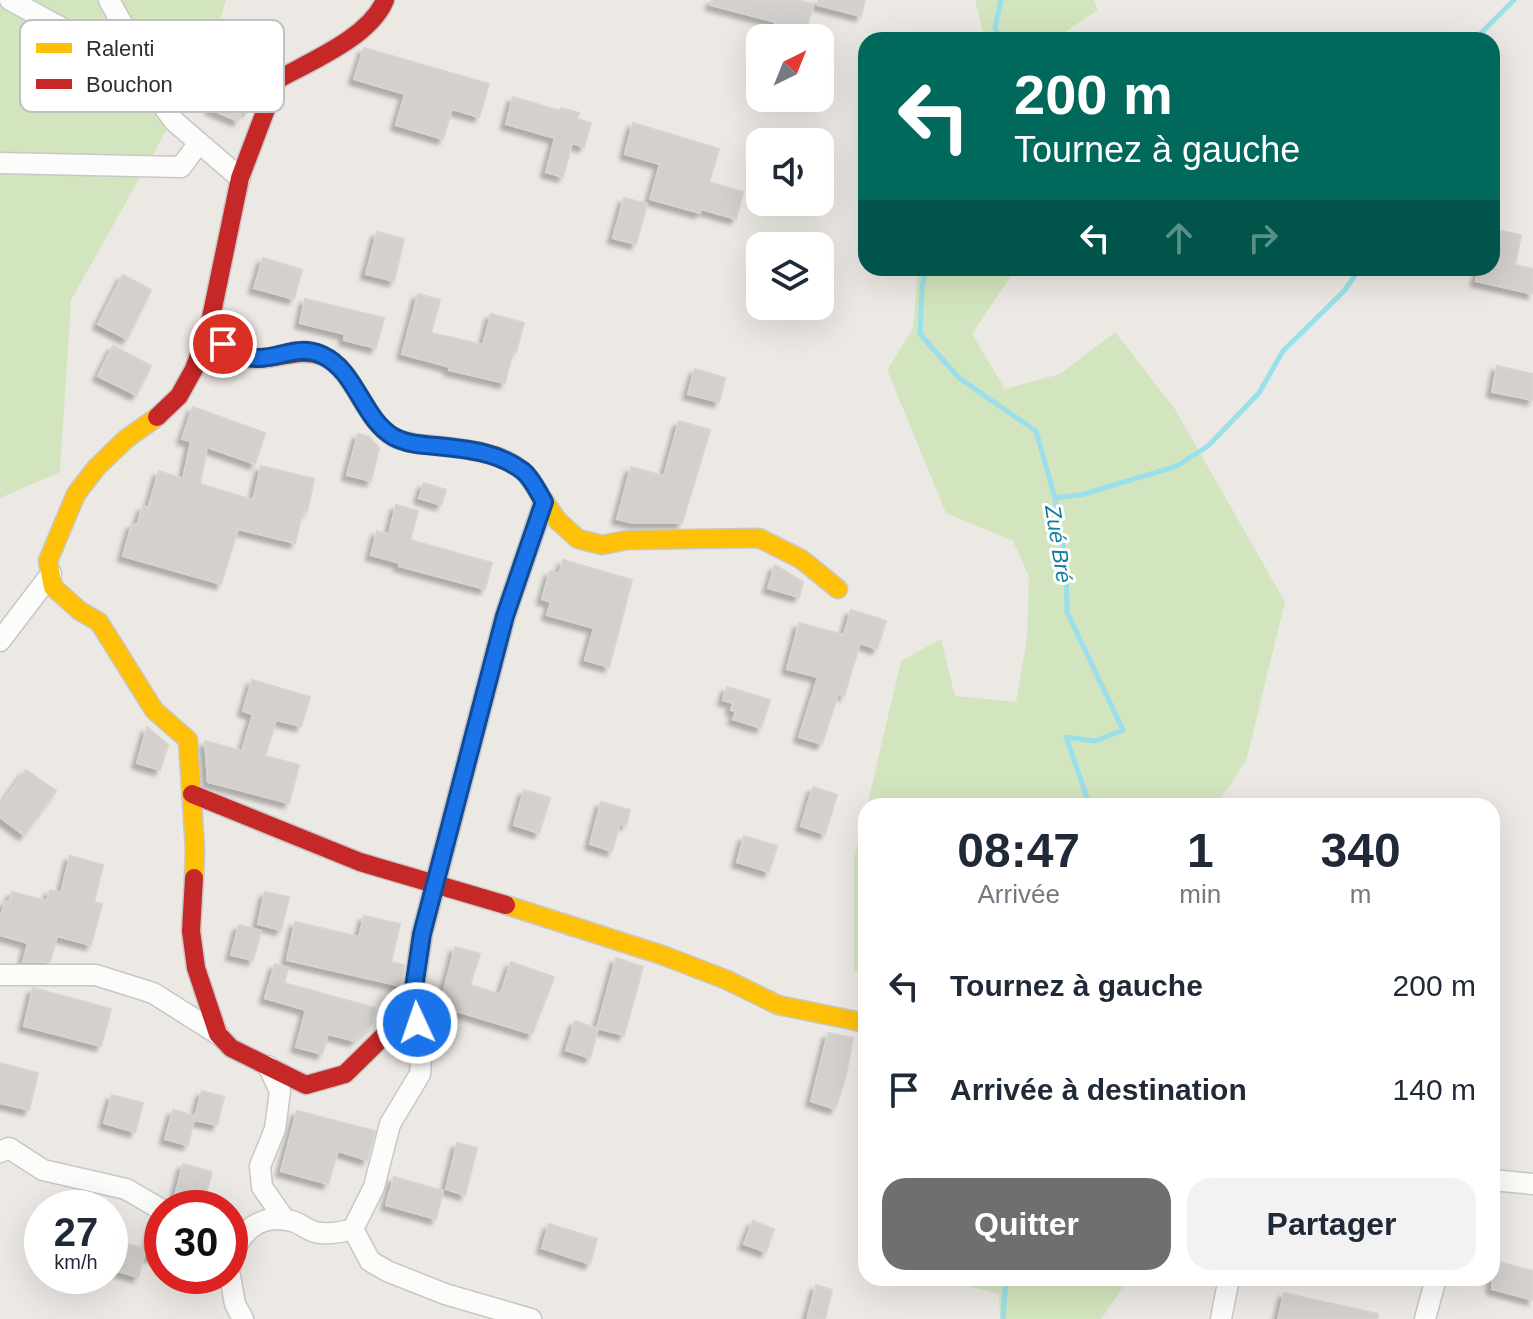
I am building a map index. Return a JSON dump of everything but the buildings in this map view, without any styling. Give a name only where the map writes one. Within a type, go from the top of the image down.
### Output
[{"type":"street","points":[[10,0],[47,20]]},
{"type":"street","points":[[109,0],[120,20]]},
{"type":"street","points":[[284,76],[343,44],[380,12],[385,0]]},
{"type":"street","points":[[167,112],[198,144],[240,178]]},
{"type":"street","points":[[218,1034],[196,968],[191,931],[195,849],[188,740],[154,710],[99,622],[80,611],[53,587],[48,561],[76,494],[117,449],[179,396],[194,369],[208,332],[240,178],[265,112]]},
{"type":"street","points":[[0,163],[181,167],[198,144]]},
{"type":"street","points":[[208,332],[238,355],[257,359],[294,352],[321,355],[337,364],[369,412],[391,436],[405,442],[480,451],[501,458],[525,473],[558,521],[578,539],[602,545],[627,540],[759,538],[801,559],[838,589]]},
{"type":"street","points":[[248,1228],[271,1218],[315,1232],[339,1233],[353,1229],[374,1187],[390,1124],[420,1074],[422,1045],[412,1001],[422,934],[505,616],[544,502]]},
{"type":"street","points":[[0,641],[51,574]]},
{"type":"street","points":[[192,794],[360,862],[662,955],[727,980],[778,1005],[858,1021]]},
{"type":"street","points":[[0,975],[96,975],[153,993],[218,1034],[231,1048],[306,1085],[345,1074],[398,1022],[412,1001]]},
{"type":"street","points":[[268,1066],[280,1091],[275,1129],[260,1166],[262,1187],[285,1220]]},
{"type":"street","points":[[0,1152],[9,1148],[43,1170],[126,1189],[144,1200]]},
{"type":"street","points":[[1500,1181],[1533,1184]]},
{"type":"street","points":[[353,1229],[370,1261],[387,1271],[445,1294],[531,1319]]},
{"type":"street","points":[[1221,1319],[1227,1286]]},
{"type":"street","points":[[1425,1319],[1434,1286]]},
{"type":"street","points":[[233,1294],[243,1319]]},
{"type":"green space","points":[[0,0],[226,0],[220,20],[20,20],[20,112],[177,112],[71,300],[60,472],[0,498]]},
{"type":"green space","points":[[975,0],[1094,0],[1098,10],[1065,32],[983,32]]},
{"type":"green space","points":[[917,276],[1011,276],[972,334],[1005,389],[1060,374],[1115,332],[1175,409],[1285,602],[1246,761],[1221,798],[869,798],[901,661],[941,639],[955,696],[1016,702],[1027,638],[1029,577],[1013,541],[946,513],[887,370],[913,328]]},
{"type":"green space","points":[[858,843],[858,974],[854,970],[854,859]]},
{"type":"green space","points":[[968,1286],[1122,1286],[1101,1319],[1000,1319],[999,1294]]},
{"type":"waterway","name":"Zué Bré","points":[[997,32],[1001,0]]},
{"type":"waterway","points":[[1482,32],[1514,0]]},
{"type":"waterway","name":"Zué Bré","points":[[924,276],[920,334],[959,378],[1036,431],[1055,498],[1066,563],[1067,612],[1123,730],[1095,741],[1066,737],[1087,798]]},
{"type":"waterway","points":[[1055,498],[1084,494],[1177,466],[1208,446],[1259,393],[1283,351],[1345,290],[1355,276]]},
{"type":"waterway","name":"Zué Bré","points":[[1003,1319],[1005,1286]]},
{"type":"traffic: slow","points":[[157,417],[126,439],[97,467],[76,494],[48,561],[53,587],[80,611],[99,622],[154,710],[188,740],[194,878]]},
{"type":"traffic: slow","points":[[542,498],[558,521],[578,539],[602,545],[627,540],[759,538],[801,559],[838,589]]},
{"type":"traffic: slow","points":[[506,905],[662,955],[727,980],[778,1005],[858,1021]]},
{"type":"traffic: jam","points":[[284,76],[353,37],[367,25],[385,0]]},
{"type":"traffic: jam","points":[[157,417],[179,396],[194,369],[208,332],[240,178],[265,112]]},
{"type":"traffic: jam","points":[[208,332],[233,353],[247,358],[301,353],[322,356],[343,371],[375,420],[395,438],[480,452],[503,459],[524,472],[542,498]]},
{"type":"traffic: jam","points":[[192,794],[360,862],[506,905]]},
{"type":"traffic: jam","points":[[194,878],[191,931],[196,968],[218,1034],[231,1048],[306,1085],[345,1074],[398,1022],[412,1001]]},
{"type":"route","points":[[223,344],[238,355],[257,359],[294,352],[321,355],[337,364],[369,412],[391,436],[405,442],[480,451],[501,458],[525,473],[544,502],[505,616],[422,934],[412,1001],[417,1023]]}]
